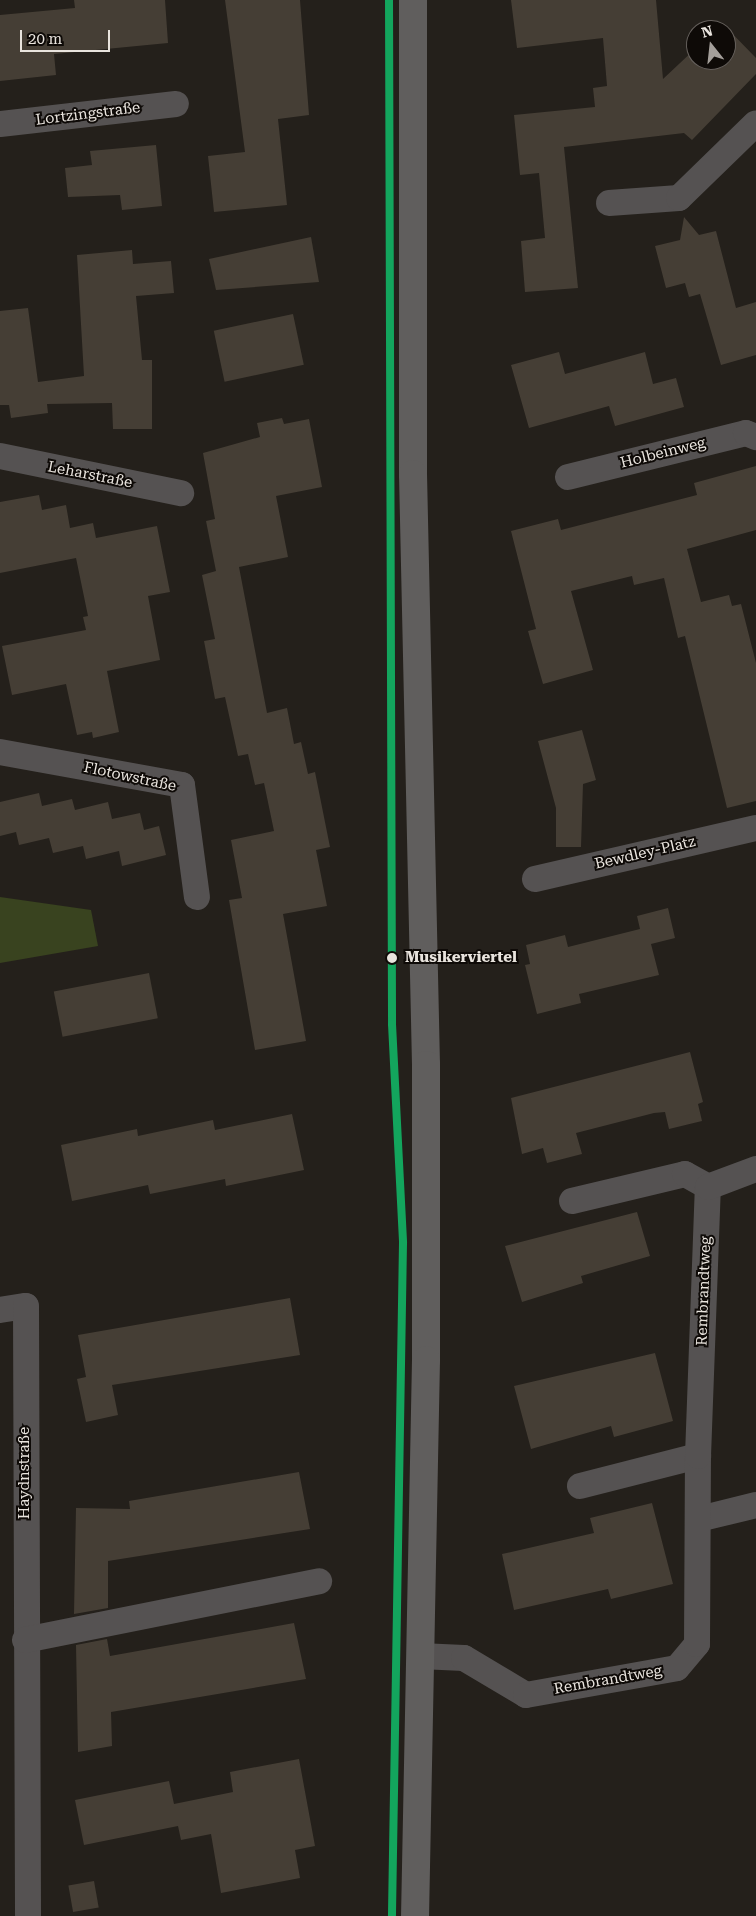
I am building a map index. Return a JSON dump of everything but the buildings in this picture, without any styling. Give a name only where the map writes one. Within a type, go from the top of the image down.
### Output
[{"type":"main road","points":[[413,0],[413,474],[426,1075],[420,1656],[415,1916]]},
{"type":"street","name":"Lortzingstraße","points":[[0,124],[176,104]]},
{"type":"street","points":[[609,203],[679,198],[756,123]]},
{"type":"street","name":"Holbeinweg","points":[[568,477],[746,433],[756,437]]},
{"type":"street","name":"Leharstraße","points":[[0,456],[181,493]]},
{"type":"street","name":"Flotowstraße","points":[[0,752],[182,785],[197,897]]},
{"type":"street","name":"Bewdley-Platz","points":[[535,879],[756,828]]},
{"type":"street","points":[[572,1201],[685,1174],[708,1187],[756,1169]]},
{"type":"street","name":"Rembrandtweg","points":[[420,1656],[464,1658],[526,1695],[677,1668],[697,1644],[698,1456],[708,1187]]},
{"type":"street","name":"Haydnstraße","points":[[0,1310],[26,1306],[25,1640],[28,1916]]},
{"type":"street","points":[[580,1486],[698,1456]]},
{"type":"street","points":[[699,1519],[756,1505]]},
{"type":"street","points":[[25,1640],[319,1581]]},
{"type":"green space","points":[[0,897],[91,910],[98,946],[0,963]]},
{"type":"transit line","points":[[389,0],[392,1024],[403,1243],[392,1916]]},
{"type":"place","name":"Musikerviertel","points":[[392,958]]}]
